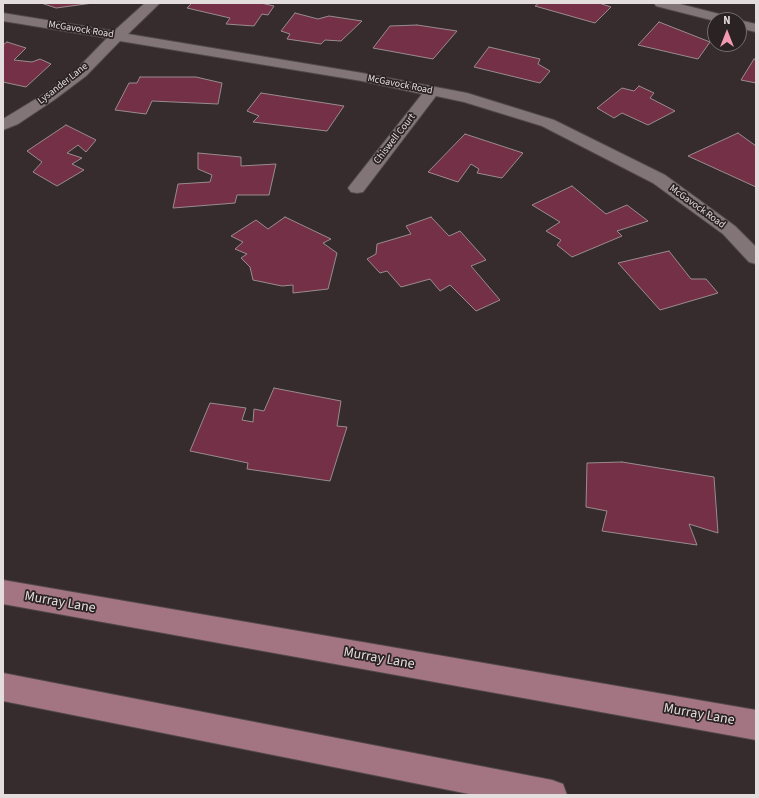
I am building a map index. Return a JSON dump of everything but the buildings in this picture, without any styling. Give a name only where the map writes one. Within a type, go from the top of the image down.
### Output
[{"type":"main road","name":"Murray Lane","points":[[3,592],[756,725]]},
{"type":"main road","points":[[3,687],[552,795]]},
{"type":"street","name":"Lysander Lane","points":[[3,125],[12,121],[49,97],[75,77],[153,3]]},
{"type":"street","points":[[661,3],[707,15]]},
{"type":"street","name":"McGavock Road","points":[[3,17],[362,77],[467,98],[548,123],[659,179],[729,230],[756,258]]},
{"type":"street","name":"Chiswell Court","points":[[357,188],[432,91]]}]
